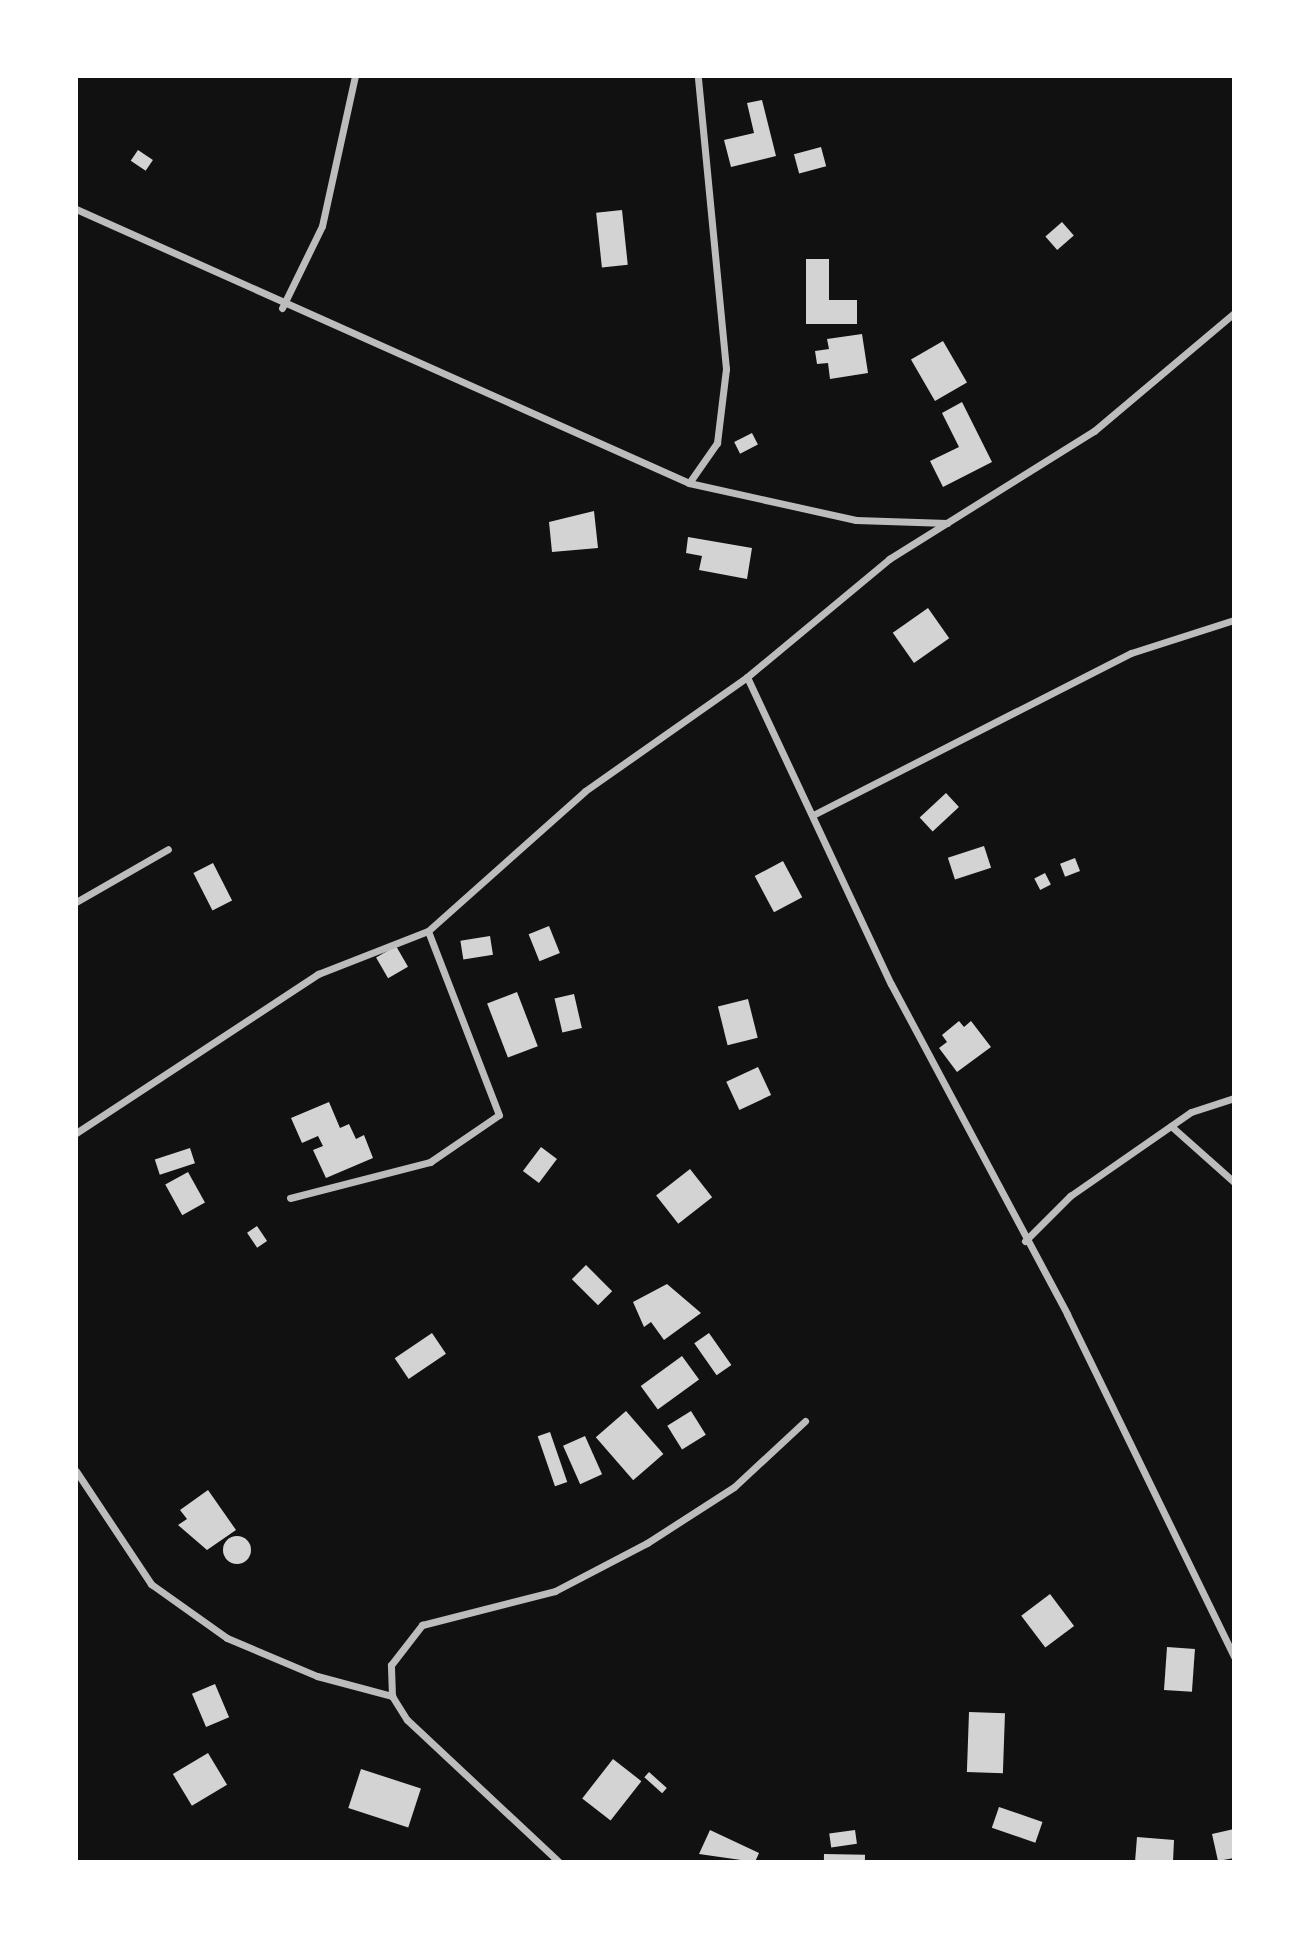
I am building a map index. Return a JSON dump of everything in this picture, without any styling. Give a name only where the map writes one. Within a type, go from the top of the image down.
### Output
[{"type":"street","points":[[282,308],[322,226],[355,76]]},
{"type":"street","points":[[689,483],[717,443],[726,369],[698,76]]},
{"type":"street","points":[[76,209],[282,308],[689,483],[856,520],[949,523]]},
{"type":"street","points":[[76,1133],[318,974],[428,931],[585,791],[747,677],[889,559],[1094,431],[1234,313]]},
{"type":"street","points":[[813,815],[1131,653],[1234,620]]},
{"type":"street","points":[[747,677],[1234,1656]]},
{"type":"street","points":[[76,902],[168,849]]},
{"type":"street","points":[[290,1198],[430,1162],[499,1115],[428,931]]},
{"type":"street","points":[[1025,1241],[1070,1196],[1171,1126],[1234,1098]]},
{"type":"street","points":[[1171,1126],[1234,1182]]},
{"type":"street","points":[[559,1862],[407,1720],[392,1696],[391,1665],[422,1625],[555,1591],[647,1543],[734,1487],[805,1421]]},
{"type":"street","points":[[76,1471],[151,1584],[227,1638],[317,1676],[392,1696]]},
{"type":"building","points":[[762,100],[776,156],[731,167],[724,140],[754,133],[747,103]]},
{"type":"building","points":[[821,147],[826,166],[799,174],[794,154]]},
{"type":"building","points":[[138,150],[153,160],[146,171],[131,161]]},
{"type":"building","points":[[622,210],[628,265],[602,267],[596,213]]},
{"type":"building","points":[[1062,222],[1074,236],[1057,250],[1045,236]]},
{"type":"building","points":[[806,259],[829,259],[829,300],[857,300],[857,324],[806,324]]},
{"type":"building","points":[[862,334],[868,373],[830,379],[828,363],[817,364],[815,351],[829,349],[827,339]]},
{"type":"building","points":[[943,341],[967,383],[935,401],[911,360]]},
{"type":"building","points":[[962,402],[992,462],[943,487],[930,461],[959,447],[942,413]]},
{"type":"building","points":[[752,433],[758,445],[740,454],[734,442]]},
{"type":"building","points":[[594,511],[598,548],[552,552],[549,522]]},
{"type":"building","points":[[688,537],[752,548],[747,579],[699,570],[702,556],[686,553]]},
{"type":"building","points":[[928,608],[949,638],[914,663],[893,633]]},
{"type":"building","points":[[946,793],[959,807],[933,831],[920,818]]},
{"type":"building","points":[[984,846],[991,868],[955,880],[948,858]]},
{"type":"building","points":[[1075,858],[1080,871],[1065,877],[1060,864]]},
{"type":"building","points":[[783,861],[802,897],[774,912],[755,876]]},
{"type":"building","points":[[213,863],[232,900],[212,910],[193,873]]},
{"type":"building","points":[[1045,873],[1051,885],[1040,890],[1034,878]]},
{"type":"building","points":[[549,926],[560,953],[539,961],[529,934]]},
{"type":"building","points":[[490,936],[493,955],[463,959],[460,941]]},
{"type":"building","points":[[396,946],[408,967],[388,978],[376,957]]},
{"type":"building","points":[[517,992],[538,1046],[508,1058],[487,1003]]},
{"type":"building","points":[[574,994],[582,1028],[562,1033],[555,998]]},
{"type":"building","points":[[748,999],[758,1038],[728,1045],[718,1006]]},
{"type":"building","points":[[959,1021],[964,1027],[971,1021],[991,1047],[957,1072],[939,1048],[947,1042],[942,1035]]},
{"type":"building","points":[[758,1067],[771,1095],[739,1110],[726,1082]]},
{"type":"building","points":[[329,1102],[340,1128],[349,1124],[356,1139],[364,1135],[373,1158],[326,1178],[313,1150],[323,1146],[318,1136],[302,1143],[291,1118]]},
{"type":"building","points":[[541,1147],[557,1159],[539,1183],[523,1171]]},
{"type":"building","points":[[190,1148],[195,1163],[160,1175],[155,1159]]},
{"type":"building","points":[[690,1169],[712,1197],[678,1224],[656,1195]]},
{"type":"building","points":[[188,1172],[205,1203],[182,1215],[165,1185]]},
{"type":"building","points":[[257,1226],[267,1241],[257,1248],[247,1233]]},
{"type":"building","points":[[586,1265],[612,1291],[598,1305],[572,1279]]},
{"type":"building","points":[[667,1284],[701,1313],[664,1340],[651,1322],[644,1327],[633,1302]]},
{"type":"building","points":[[432,1333],[446,1354],[409,1379],[395,1358]]},
{"type":"building","points":[[709,1333],[731,1365],[717,1375],[694,1343]]},
{"type":"building","points":[[682,1356],[699,1379],[658,1409],[641,1386]]},
{"type":"building","points":[[626,1411],[663,1454],[633,1480],[596,1437]]},
{"type":"building","points":[[691,1411],[706,1435],[682,1450],[667,1426]]},
{"type":"building","points":[[550,1432],[567,1482],[555,1486],[538,1436]]},
{"type":"building","points":[[585,1436],[602,1474],[580,1484],[563,1446]]},
{"type":"building","points":[[208,1490],[236,1530],[207,1550],[178,1525],[187,1519],[180,1510]]},
{"type":"building","points":[[237,1536],[247,1540],[251,1550],[247,1560],[237,1564],[227,1560],[223,1550],[227,1540]]},
{"type":"building","points":[[1050,1594],[1074,1626],[1045,1648],[1021,1616]]},
{"type":"building","points":[[1167,1647],[1195,1649],[1192,1692],[1164,1690]]},
{"type":"building","points":[[215,1684],[229,1717],[206,1727],[192,1694]]},
{"type":"building","points":[[969,1712],[1005,1713],[1003,1773],[967,1772]]},
{"type":"building","points":[[208,1753],[227,1785],[192,1806],[173,1774]]},
{"type":"building","points":[[613,1759],[641,1781],[611,1821],[582,1798]]},
{"type":"building","points":[[361,1769],[421,1788],[408,1827],[348,1808]]},
{"type":"building","points":[[649,1772],[667,1788],[662,1793],[644,1777]]},
{"type":"building","points":[[999,1807],[1042,1822],[1035,1843],[992,1828]]},
{"type":"building","points":[[1234,1829],[1234,1858],[1218,1861],[1212,1834]]},
{"type":"building","points":[[710,1830],[759,1853],[755,1862],[699,1854]]},
{"type":"building","points":[[855,1830],[857,1844],[831,1847],[829,1834]]},
{"type":"building","points":[[1137,1837],[1174,1840],[1173,1862],[1135,1862]]},
{"type":"building","points":[[824,1854],[865,1855],[865,1862],[824,1862]]}]
